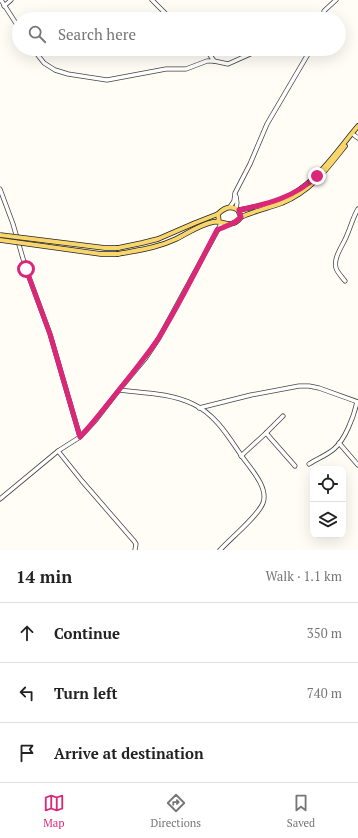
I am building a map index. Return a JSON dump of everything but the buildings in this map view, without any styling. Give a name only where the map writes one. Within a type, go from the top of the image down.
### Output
[{"type":"main road","points":[[0,235],[106,248],[118,248],[142,244],[158,239],[218,214],[230,207],[237,209],[269,204],[281,200],[303,188],[317,176],[358,126]]},
{"type":"main road","points":[[0,240],[101,254],[118,254],[149,249],[175,239],[211,222],[230,224],[241,217],[282,203],[306,190],[319,178],[356,137],[358,130]]},
{"type":"main road","points":[[237,209],[241,217]]},
{"type":"main road","points":[[218,214],[220,223]]},
{"type":"street","points":[[1,0],[12,18]]},
{"type":"street","points":[[4,6],[11,0]]},
{"type":"street","points":[[152,0],[164,12]]},
{"type":"street","points":[[324,12],[336,0]]},
{"type":"street","points":[[38,56],[44,63],[55,70],[68,74],[107,80],[166,70],[186,69],[207,61],[228,64],[246,56]]},
{"type":"street","points":[[211,56],[214,61]]},
{"type":"street","points":[[230,207],[234,201],[235,193],[250,164],[267,124],[307,56]]},
{"type":"street","points":[[0,189],[13,224],[26,269],[50,334],[80,437]]},
{"type":"street","points":[[235,193],[237,209]]},
{"type":"street","points":[[345,281],[336,268],[336,263],[354,214],[358,209]]},
{"type":"street","points":[[1,497],[58,452],[80,437],[95,421],[118,390],[145,359],[172,315],[220,223]]},
{"type":"street","points":[[217,230],[230,224]]},
{"type":"street","points":[[199,408],[251,395],[299,386],[319,388],[357,402],[356,416],[339,443],[334,449],[309,464]]},
{"type":"street","points":[[118,390],[166,395],[180,399],[199,408],[214,420],[224,431],[258,478],[264,497],[260,508],[220,550]]},
{"type":"street","points":[[241,456],[283,416]]},
{"type":"street","points":[[266,433],[294,466]]},
{"type":"street","points":[[339,443],[358,465]]},
{"type":"street","points":[[58,452],[134,541],[135,550]]},
{"type":"route","points":[[26,269],[50,334],[80,437],[95,421],[118,390],[145,359],[159,338],[217,230],[233,224],[239,219],[241,217],[239,210],[281,200],[303,188],[317,176]]}]
